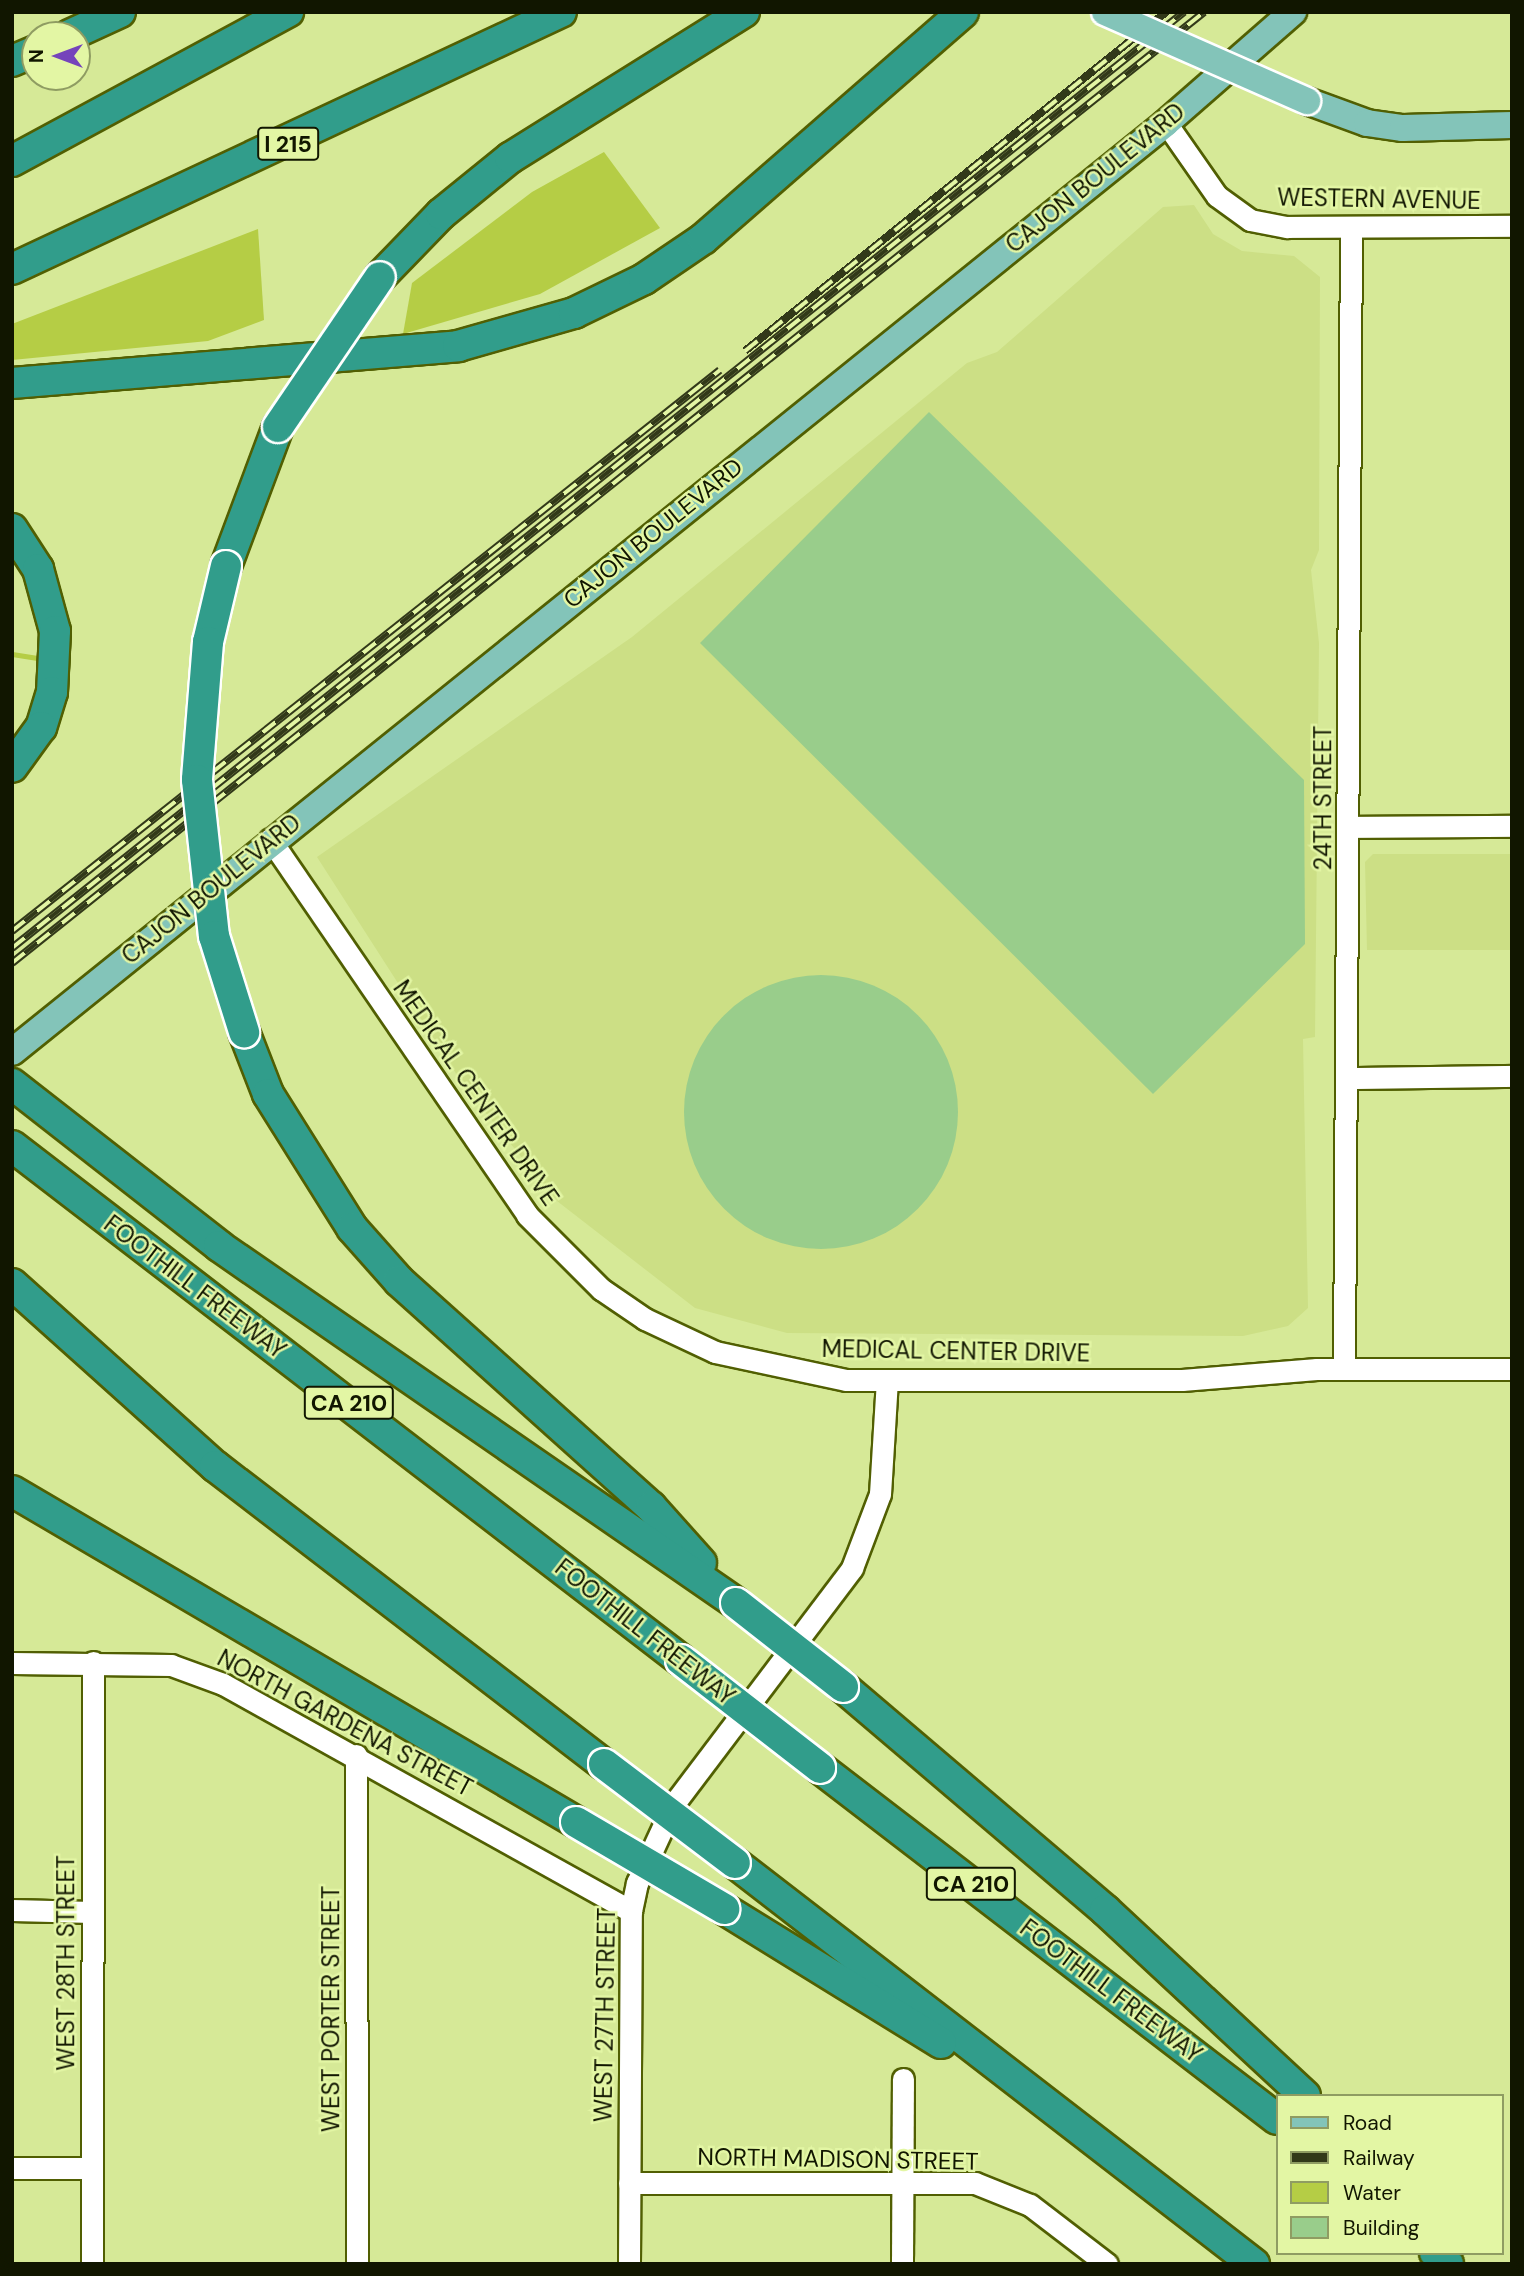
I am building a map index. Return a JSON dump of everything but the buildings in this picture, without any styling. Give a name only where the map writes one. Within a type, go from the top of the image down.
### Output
[{"type":"highway","points":[[91,25],[120,12]]},
{"type":"highway","points":[[12,161],[288,12]]},
{"type":"highway","name":"I 215","points":[[12,269],[561,12]]},
{"type":"highway","points":[[736,1603],[652,1507],[399,1281],[352,1228],[268,1094],[244,1032],[214,936],[197,780],[208,642],[226,566],[278,427],[380,276],[441,214],[510,158],[744,12]]},
{"type":"highway","points":[[12,383],[458,346],[574,313],[644,279],[703,239],[963,12]]},
{"type":"highway","points":[[12,530],[38,569],[55,631],[52,692],[41,727],[12,767]]},
{"type":"highway","points":[[12,1084],[65,1129],[219,1246],[736,1603],[843,1686],[1105,1910],[1304,2094]]},
{"type":"highway","name":"FOOTHILL FREEWAY","points":[[19,1152],[1276,2118]]},
{"type":"highway","points":[[12,1284],[215,1466],[1254,2264]]},
{"type":"highway","points":[[13,1492],[724,1909],[1081,2130]]},
{"type":"main road","points":[[1105,12],[1307,101],[1367,124],[1403,128],[1512,125]]},
{"type":"main road","name":"CAJON BOULEVARD","points":[[12,1052],[270,839],[1166,123],[1293,12]]},
{"type":"street","name":"WESTERN AVENUE","points":[[1166,123],[1217,196],[1250,220],[1351,227],[1512,226]]},
{"type":"street","name":"24TH STREET","points":[[1344,1369],[1349,1078],[1351,227]]},
{"type":"street","points":[[1349,827],[1512,826]]},
{"type":"street","name":"MEDICAL CENTER DRIVE","points":[[270,839],[495,1171],[572,1264],[645,1319],[715,1352],[800,1373],[887,1380],[1182,1380],[1344,1369],[1512,1369]]},
{"type":"street","points":[[1349,1078],[1512,1076]]},
{"type":"street","name":"WEST 27TH STREET","points":[[629,2264],[631,1911],[651,1843],[673,1805],[852,1568],[880,1494],[887,1380]]},
{"type":"street","name":"WEST 28TH STREET","points":[[92,2264],[93,1662]]},
{"type":"street","name":"NORTH GARDENA STREET","points":[[12,1663],[171,1665],[223,1684],[356,1755],[631,1911]]},
{"type":"street","name":"WEST PORTER STREET","points":[[356,1755],[357,2264]]},
{"type":"street","points":[[12,1910],[92,1912]]},
{"type":"street","points":[[902,2264],[903,2079]]},
{"type":"street","points":[[12,2168],[92,2168]]},
{"type":"street","name":"NORTH MADISON STREET","points":[[629,2183],[975,2183],[1006,2192],[1107,2264]]},
{"type":"shaded area","points":[[1194,205],[1213,234],[1242,251],[1294,256],[1320,277],[1319,550],[1311,570],[1319,643],[1315,1037],[1303,1039],[1308,1308],[1288,1326],[1243,1336],[787,1333],[695,1308],[557,1201],[464,1086],[317,857],[632,637],[967,363],[997,352],[1163,207]]},
{"type":"shaded area","points":[[1373,854],[1512,854],[1512,950],[1367,950],[1365,862]]},
{"type":"water","points":[[604,152],[660,228],[540,294],[403,334],[412,283],[532,192]]},
{"type":"water","points":[[258,229],[264,320],[208,341],[12,360],[12,324]]},
{"type":"waterway","points":[[12,654],[44,659]]},
{"type":"railway","points":[[745,351],[1166,12]]},
{"type":"railway","points":[[12,948],[1184,12]]},
{"type":"railway","points":[[12,963],[1204,12]]},
{"type":"railway","points":[[12,931],[720,370]]}]
